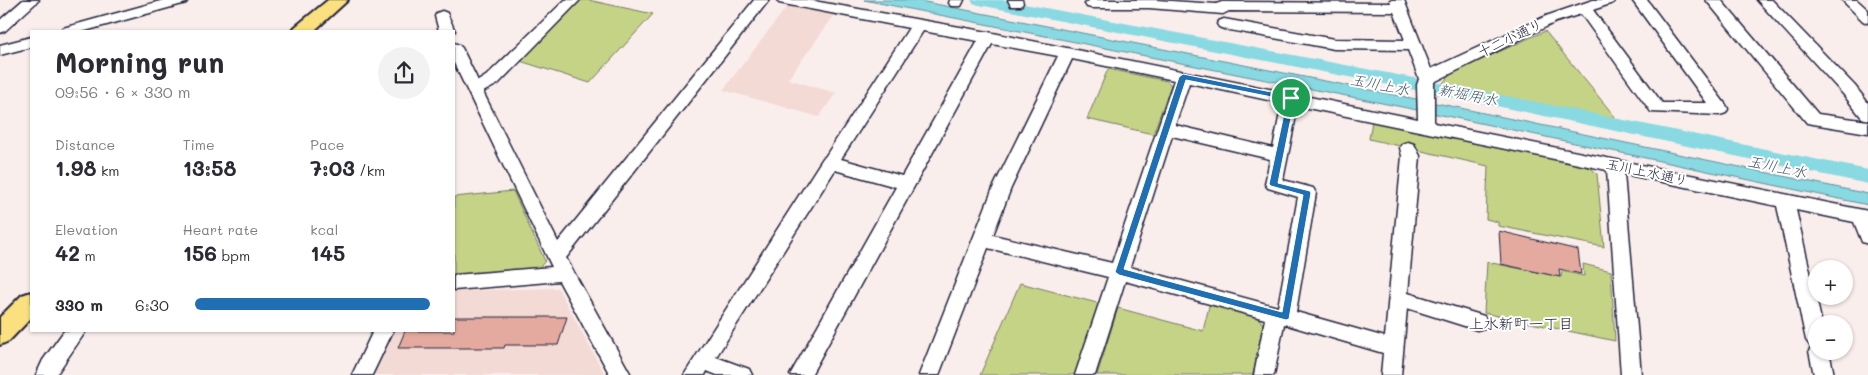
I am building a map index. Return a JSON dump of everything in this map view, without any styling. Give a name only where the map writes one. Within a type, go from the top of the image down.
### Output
[{"type":"main road","points":[[303,30],[339,0]]},
{"type":"main road","points":[[0,334],[30,303]]},
{"type":"street","points":[[0,28],[32,0]]},
{"type":"street","points":[[72,30],[181,0]]},
{"type":"street","points":[[474,90],[492,80],[573,0]]},
{"type":"street","points":[[455,282],[560,265],[762,0]]},
{"type":"street","name":"玉川上水通り","points":[[784,0],[988,37],[1865,217]]},
{"type":"street","name":"十二小通り","points":[[1426,85],[1434,74],[1514,35],[1551,19],[1608,0]]},
{"type":"street","points":[[1584,8],[1656,108],[1720,109],[1639,0]]},
{"type":"street","points":[[1713,0],[1813,119],[1868,128]]},
{"type":"street","points":[[1764,0],[1849,90],[1868,114]]},
{"type":"street","points":[[1849,0],[1868,18]]},
{"type":"street","points":[[1095,17],[1149,4],[1223,10],[1398,4],[1414,44],[1426,85],[1426,127]]},
{"type":"street","points":[[1223,10],[1334,44],[1414,44]]},
{"type":"street","points":[[1223,10],[1223,51]]},
{"type":"street","points":[[442,16],[447,30]]},
{"type":"street","points":[[742,375],[698,368],[919,25]]},
{"type":"street","points":[[800,375],[988,37]]},
{"type":"street","points":[[2,52],[30,42]]},
{"type":"street","points":[[455,50],[560,265],[621,375]]},
{"type":"street","points":[[929,375],[1002,188],[1067,53]]},
{"type":"street","points":[[1085,375],[1183,77]]},
{"type":"street","points":[[1264,375],[1281,315],[1307,193],[1274,184],[1291,98]]},
{"type":"street","points":[[1166,128],[1279,155]]},
{"type":"street","points":[[1391,375],[1411,156],[1408,148]]},
{"type":"street","points":[[829,162],[907,184]]},
{"type":"street","points":[[1615,166],[1631,375]]},
{"type":"street","points":[[1785,200],[1810,315]]},
{"type":"street","points":[[1865,217],[1868,237]]},
{"type":"street","points":[[981,239],[1119,272],[1281,315],[1393,348]]},
{"type":"street","points":[[1398,298],[1477,322]]},
{"type":"street","points":[[46,375],[50,366],[75,332]]},
{"type":"street","points":[[362,375],[383,332]]},
{"type":"street","points":[[1821,360],[1824,375]]},
{"type":"shaded area","points":[[789,4],[836,13],[788,79],[836,93],[819,117],[723,90]]},
{"type":"shaded area","points":[[558,288],[605,375],[370,375],[390,332],[455,332],[455,291]]},
{"type":"green space","points":[[579,0],[588,0],[653,14],[590,83],[520,61]]},
{"type":"green space","points":[[1545,31],[1620,123],[1440,87],[1450,74]]},
{"type":"green space","points":[[1108,69],[1167,81],[1171,85],[1153,134],[1087,119]]},
{"type":"green space","points":[[1372,121],[1588,165],[1597,174],[1604,247],[1498,226],[1498,222],[1486,219],[1488,166],[1369,139]]},
{"type":"green space","points":[[513,191],[545,261],[532,276],[455,279],[455,197]]},
{"type":"green space","points":[[1487,262],[1561,277],[1562,271],[1584,276],[1583,264],[1611,271],[1615,341],[1484,313]]},
{"type":"green space","points":[[1020,283],[1101,304],[1076,375],[980,375]]},
{"type":"green space","points":[[1210,302],[1256,315],[1263,324],[1253,375],[1097,375],[1118,308],[1203,331]]},
{"type":"water","points":[[864,0],[915,0],[1441,104],[1868,194],[1868,205],[1437,114]]},
{"type":"building","points":[[1499,231],[1578,250],[1581,274],[1559,269],[1560,277],[1501,264]]},
{"type":"building","points":[[455,317],[567,317],[558,345],[505,345],[504,348],[398,348],[405,332],[455,332]]},
{"type":"waterway","name":"新堀用水","points":[[979,0],[1487,98],[1868,177]]},
{"type":"district","name":"上水新町一丁目","points":[[1521,324]]},
{"type":"route","points":[[1183,77],[1291,98],[1274,184],[1307,193],[1286,316],[1119,272],[1183,77]]},
{"type":"water label","name":"玉川上水","points":[[1380,85]]},
{"type":"water label","name":"玉川上水","points":[[1777,167]]}]
